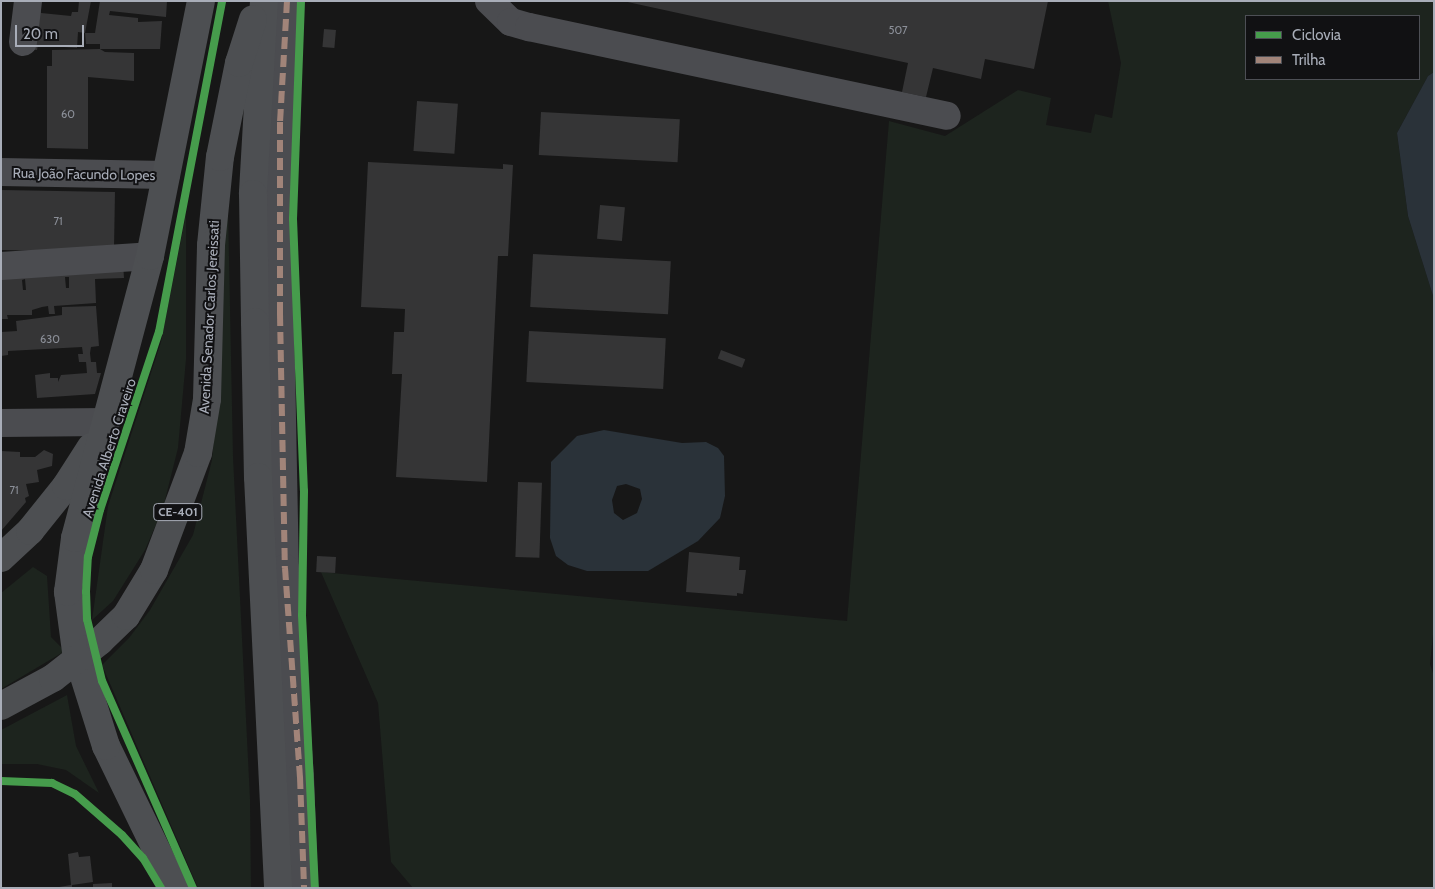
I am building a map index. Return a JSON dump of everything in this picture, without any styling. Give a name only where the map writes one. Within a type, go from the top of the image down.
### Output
[{"type":"main road","name":"Avenida Alberto Craveiro","points":[[175,888],[106,746],[88,696],[70,620],[68,592],[75,538],[150,256],[201,1]]},
{"type":"main road","name":"Avenida Senador Carlos Jereissati","points":[[1,706],[53,678],[100,641],[126,616],[154,570],[198,453],[207,399],[211,245],[220,157],[239,62],[258,1]]},
{"type":"main road","points":[[264,1],[253,194],[259,487],[278,888]]},
{"type":"main road","points":[[1,558],[30,531],[66,486],[106,422]]},
{"type":"street","points":[[24,42],[28,1]]},
{"type":"street","points":[[287,1],[280,122],[280,314],[285,568],[300,777],[304,888]]},
{"type":"street","points":[[489,1],[511,22],[529,27],[947,116]]},
{"type":"street","name":"Rua João Facundo Lopes","points":[[1,172],[166,175]]},
{"type":"street","points":[[1,266],[150,256]]},
{"type":"street","points":[[1,423],[106,422]]},
{"type":"shaded area","points":[[1108,1],[1434,1],[1434,72],[1428,76],[1397,133],[1408,216],[1434,299],[1434,625],[1430,664],[1434,676],[1434,888],[413,888],[391,862],[378,703],[321,572],[847,621],[889,121],[945,136],[1018,90],[1051,98],[1046,125],[1091,133],[1095,114],[1112,118],[1121,63]]},
{"type":"shaded area","points":[[1434,72],[1434,299],[1408,216],[1397,133],[1428,76]]},
{"type":"shaded area","points":[[221,207],[228,207],[233,457],[250,799],[251,888],[198,888],[102,665],[129,638],[150,610],[193,535],[212,460],[222,350]]},
{"type":"shaded area","points":[[186,214],[186,359],[178,448],[163,508],[145,550],[113,601],[92,620],[108,506],[161,342]]},
{"type":"shaded area","points":[[604,430],[682,443],[706,442],[718,448],[724,456],[725,496],[720,518],[698,541],[648,571],[587,571],[568,565],[556,556],[550,538],[551,462],[577,436]],"holes":[[[626,484],[640,489],[642,499],[637,513],[623,520],[614,513],[612,500],[617,486]]]},
{"type":"shaded area","points":[[33,567],[47,576],[51,637],[65,651],[1,689],[1,593]]},
{"type":"shaded area","points":[[67,695],[76,746],[99,793],[66,770],[37,764],[1,764],[1,730]]},
{"type":"building","points":[[79,1],[91,1],[85,33],[78,32],[77,48],[38,45],[37,50],[26,49],[30,8],[41,10],[41,13],[71,16],[72,12],[78,12]]},
{"type":"building","points":[[100,1],[167,1],[166,17],[110,11],[109,15],[138,18],[138,22],[162,21],[160,49],[100,49],[100,44],[86,44],[85,33],[95,33]]},
{"type":"building","points":[[623,1],[1048,1],[1034,69],[985,59],[981,79],[933,68],[926,97],[902,92],[908,63]]},
{"type":"building","points":[[324,29],[336,30],[334,48],[322,47]]},
{"type":"building","points":[[100,49],[105,52],[134,53],[134,81],[88,77],[88,149],[47,148],[47,66],[52,66],[52,50]]},
{"type":"building","points":[[417,101],[458,104],[454,154],[414,151]]},
{"type":"building","points":[[541,112],[680,119],[678,162],[539,155]]},
{"type":"building","points":[[368,162],[503,169],[503,164],[513,165],[508,256],[498,256],[487,482],[396,477],[402,374],[392,374],[394,332],[404,332],[405,309],[361,307]]},
{"type":"building","points":[[1,190],[115,192],[114,252],[1,250]]},
{"type":"building","points":[[600,205],[625,207],[622,241],[597,239]]},
{"type":"building","points":[[533,254],[671,261],[668,314],[530,307]]},
{"type":"building","points":[[123,263],[124,278],[95,279],[96,303],[54,306],[55,314],[49,314],[48,306],[42,307],[32,310],[32,315],[7,315],[8,319],[1,319],[1,270]],"holes":[[[65,277],[69,277],[69,288],[66,288]],[[25,279],[26,290],[23,290],[22,280]]]},
{"type":"building","points":[[96,306],[99,346],[91,347],[90,353],[91,362],[96,362],[97,373],[101,373],[95,394],[37,398],[35,375],[50,373],[50,378],[58,378],[58,382],[61,375],[87,373],[86,362],[79,362],[78,354],[83,354],[82,347],[8,351],[8,355],[1,356],[1,332],[17,331],[16,321],[62,315],[62,307]]},
{"type":"building","points":[[529,331],[666,338],[663,389],[526,382]]},
{"type":"building","points":[[721,350],[745,359],[742,368],[718,358]]},
{"type":"building","points":[[44,450],[53,454],[52,466],[37,470],[39,482],[26,484],[29,496],[25,498],[26,502],[1,531],[1,451],[20,452],[20,457],[35,457]]},
{"type":"building","points":[[518,482],[542,483],[539,558],[515,557]]},
{"type":"building","points":[[689,552],[740,557],[739,570],[746,570],[743,594],[737,593],[737,596],[686,592]]},
{"type":"building","points":[[317,556],[336,557],[335,573],[316,572]]},
{"type":"building","points":[[78,852],[79,857],[90,856],[93,882],[72,885],[72,888],[53,888],[71,885],[68,854]]},
{"type":"building","points":[[112,883],[112,888],[93,888],[93,884]]},
{"type":"marked path","points":[[287,1],[280,122],[280,314],[285,568],[300,777],[304,888]]},
{"type":"cycle path","points":[[193,888],[102,681],[87,619],[86,592],[88,557],[100,510],[159,332],[222,1]]},
{"type":"cycle path","points":[[301,1],[293,219],[304,491],[302,615],[315,888]]},
{"type":"cycle path","points":[[1,781],[52,783],[75,794],[122,835],[143,858],[161,888]]}]
